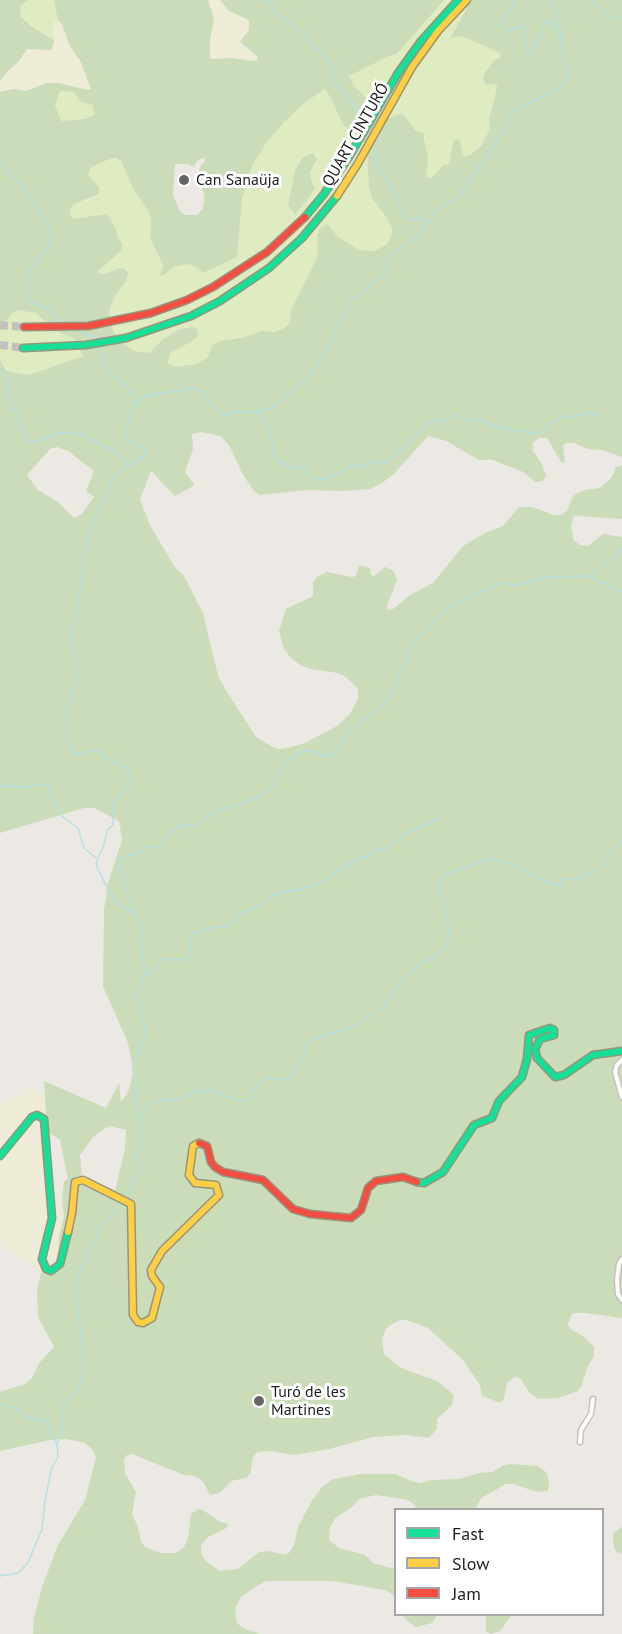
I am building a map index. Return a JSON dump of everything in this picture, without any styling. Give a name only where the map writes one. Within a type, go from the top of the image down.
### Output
[{"type":"main road","name":"QUART CINTURÓ","points":[[24,327],[77,327],[117,322],[151,313],[194,297],[228,279],[261,256],[311,210],[337,177],[378,106],[410,57],[459,2],[467,0]]},
{"type":"main road","name":"QUART CINTURÓ","points":[[23,348],[74,347],[126,338],[157,329],[191,316],[232,294],[269,268],[296,244],[326,211],[364,154],[383,116],[420,55],[459,2]]},
{"type":"main road","points":[[0,1156],[32,1117],[37,1115],[44,1119],[52,1218],[42,1259],[46,1269],[51,1271],[60,1264],[72,1213],[75,1182],[83,1180],[128,1202],[132,1209],[133,1315],[138,1322],[143,1323],[152,1318],[160,1291],[151,1270],[162,1251],[219,1195],[216,1185],[195,1183],[189,1175],[193,1146],[197,1143],[207,1146],[215,1167],[223,1172],[263,1180],[293,1209],[310,1214],[351,1218],[361,1210],[368,1188],[376,1182],[403,1178],[424,1183],[443,1172],[474,1125],[492,1118],[499,1101],[522,1077],[527,1059],[529,1035],[550,1028],[554,1030],[554,1035],[540,1039],[535,1049],[537,1058],[555,1077],[564,1076],[593,1055],[622,1051]]},
{"type":"street","points":[[622,1060],[615,1072],[622,1097]]},
{"type":"street","points":[[622,1259],[617,1280],[618,1294],[622,1300]]},
{"type":"street","points":[[580,1442],[581,1430],[591,1414],[592,1399]]},
{"type":"shaded area","points":[[208,0],[220,0],[229,11],[249,20],[250,28],[241,39],[241,46],[257,56],[258,60],[210,60],[210,40],[214,19]]},
{"type":"shaded area","points":[[54,21],[62,24],[70,46],[86,72],[91,89],[47,83],[26,91],[13,89],[0,92],[0,81],[27,49],[51,50],[54,42]]},
{"type":"shaded area","points":[[28,1087],[44,1095],[48,1204],[61,1211],[64,1217],[56,1260],[52,1268],[37,1271],[5,1246],[0,1239],[0,1108],[3,1101],[19,1097]]},
{"type":"green space","points":[[0,0],[28,0],[21,5],[20,16],[54,42],[51,50],[27,49],[0,81]]},
{"type":"green space","points":[[28,0],[54,0],[58,21],[54,21],[54,40],[32,27],[20,15],[21,5]]},
{"type":"green space","points":[[54,0],[208,0],[214,19],[210,40],[210,59],[232,58],[253,61],[258,60],[257,56],[240,42],[249,30],[249,20],[229,11],[220,0],[444,0],[397,54],[349,76],[355,87],[380,115],[389,118],[402,113],[416,131],[423,133],[428,160],[426,177],[432,178],[443,165],[449,164],[453,143],[456,139],[460,140],[463,156],[470,155],[481,146],[490,129],[489,120],[497,87],[496,84],[486,85],[483,79],[484,74],[501,54],[467,38],[458,36],[450,38],[467,8],[461,0],[622,0],[622,457],[602,450],[587,449],[574,443],[567,443],[563,445],[565,463],[561,462],[547,438],[539,438],[533,443],[533,451],[546,475],[543,481],[536,482],[523,472],[493,460],[479,460],[446,441],[428,436],[393,475],[370,489],[307,490],[260,495],[254,491],[243,475],[230,447],[221,436],[200,432],[192,434],[193,449],[185,472],[195,485],[175,496],[151,471],[140,499],[150,525],[174,566],[184,576],[203,613],[218,676],[256,737],[279,749],[305,743],[337,726],[350,714],[358,698],[358,689],[346,677],[338,673],[310,669],[300,665],[284,649],[279,631],[286,609],[313,596],[313,582],[317,577],[327,572],[356,576],[359,566],[370,568],[371,575],[374,576],[385,567],[393,570],[397,580],[386,608],[393,609],[410,595],[433,583],[463,546],[503,526],[519,507],[533,507],[553,515],[561,515],[567,511],[572,498],[577,493],[600,488],[611,478],[616,467],[622,465],[622,519],[576,516],[573,517],[571,526],[574,541],[580,545],[588,546],[603,534],[622,537],[622,1318],[586,1313],[571,1315],[568,1325],[570,1329],[583,1336],[594,1347],[594,1356],[578,1391],[558,1398],[538,1399],[529,1392],[520,1378],[515,1377],[507,1383],[504,1399],[500,1403],[482,1396],[480,1385],[463,1360],[428,1328],[406,1320],[390,1325],[382,1340],[384,1354],[401,1368],[437,1381],[454,1395],[452,1405],[437,1419],[437,1428],[429,1438],[406,1435],[373,1437],[329,1449],[293,1455],[271,1451],[257,1452],[253,1457],[250,1474],[246,1478],[231,1481],[220,1493],[210,1495],[203,1481],[194,1476],[184,1475],[132,1454],[127,1455],[124,1459],[125,1473],[136,1492],[132,1514],[141,1542],[145,1547],[160,1553],[176,1553],[184,1547],[188,1538],[191,1514],[198,1509],[203,1510],[220,1522],[229,1524],[225,1529],[208,1537],[201,1545],[205,1560],[219,1571],[238,1569],[259,1552],[269,1551],[284,1555],[289,1553],[294,1545],[298,1527],[311,1502],[322,1487],[333,1479],[361,1474],[396,1474],[421,1483],[430,1480],[460,1479],[479,1473],[493,1472],[502,1466],[511,1464],[538,1466],[546,1472],[549,1481],[548,1491],[537,1492],[506,1484],[481,1498],[476,1508],[416,1508],[408,1500],[376,1495],[359,1499],[351,1508],[335,1518],[330,1528],[329,1540],[339,1548],[365,1555],[373,1563],[394,1569],[394,1595],[385,1590],[333,1581],[266,1581],[241,1597],[236,1607],[235,1617],[238,1624],[260,1634],[33,1634],[34,1618],[43,1584],[58,1545],[85,1500],[96,1457],[85,1443],[67,1439],[50,1440],[0,1451],[0,1392],[25,1384],[32,1378],[40,1362],[54,1347],[38,1317],[37,1291],[41,1273],[51,1275],[57,1270],[59,1236],[64,1217],[62,1199],[64,1181],[68,1179],[60,1140],[47,1131],[44,1081],[106,1108],[119,1083],[121,1102],[126,1095],[133,1069],[128,1043],[103,986],[104,910],[108,883],[122,840],[119,821],[94,808],[84,808],[0,833],[0,360],[6,371],[29,375],[83,356],[75,339],[56,331],[36,313],[18,310],[12,313],[0,331],[0,92],[13,89],[26,91],[47,83],[91,89],[81,62],[70,46],[62,24],[58,21]],"holes":[[[325,89],[343,125],[365,143],[372,198],[387,218],[393,231],[387,244],[374,251],[359,250],[338,237],[327,224],[320,228],[317,258],[291,310],[290,322],[286,327],[275,332],[260,331],[245,337],[219,341],[212,346],[207,358],[196,364],[175,367],[167,363],[171,352],[198,336],[198,330],[193,327],[180,329],[163,339],[149,353],[137,352],[121,343],[114,333],[109,314],[128,273],[125,269],[120,268],[104,274],[98,271],[122,250],[122,243],[107,214],[73,219],[70,214],[74,204],[99,194],[99,187],[88,175],[91,167],[112,158],[121,161],[133,188],[150,214],[150,237],[163,266],[160,276],[173,267],[188,264],[203,273],[237,257],[242,199],[252,166],[266,143],[284,122],[303,104]],[[60,91],[74,92],[80,102],[93,105],[94,115],[84,119],[61,121],[55,105]],[[204,158],[205,161],[198,173],[204,204],[197,215],[185,215],[180,211],[173,195],[175,164],[188,164],[194,167],[198,160]],[[57,447],[68,451],[94,471],[86,491],[94,497],[81,515],[74,518],[58,502],[38,490],[27,475],[50,449]],[[109,1126],[126,1130],[125,1149],[115,1190],[82,1177],[80,1155],[94,1136]]]},
{"type":"green space","points":[[444,0],[461,0],[467,8],[450,37],[467,38],[501,54],[484,74],[483,81],[487,86],[497,85],[489,120],[490,129],[483,142],[472,154],[464,156],[461,154],[461,142],[453,143],[449,164],[443,165],[432,178],[426,177],[428,160],[424,148],[425,137],[416,131],[402,113],[389,118],[380,115],[355,87],[349,75],[397,54]]},
{"type":"green space","points":[[325,89],[343,125],[365,143],[372,198],[387,218],[393,231],[387,244],[374,251],[365,252],[351,246],[336,235],[318,234],[317,258],[291,310],[290,322],[286,327],[275,332],[257,332],[245,337],[232,338],[212,346],[207,358],[196,364],[175,367],[167,363],[171,352],[198,336],[180,329],[163,339],[149,353],[137,352],[121,343],[114,333],[109,314],[117,293],[126,281],[125,269],[118,268],[104,274],[98,273],[102,266],[122,249],[122,243],[117,237],[117,231],[102,214],[77,219],[71,216],[71,207],[74,204],[95,197],[98,185],[88,175],[91,167],[112,158],[120,160],[133,188],[150,214],[150,237],[163,268],[168,271],[173,267],[188,264],[203,273],[237,257],[242,199],[252,166],[266,143],[303,104]],"holes":[[[299,162],[317,163],[310,172],[315,189],[294,215],[288,205]]]},
{"type":"green space","points":[[60,91],[74,92],[79,101],[93,105],[94,115],[61,121],[55,105]]},
{"type":"green space","points":[[313,153],[317,159],[310,172],[315,189],[295,215],[288,205],[295,170],[303,157]]},
{"type":"green space","points":[[18,310],[36,313],[56,331],[75,339],[83,356],[29,375],[6,371],[0,359],[0,331],[12,313]]},
{"type":"green space","points":[[622,1527],[622,1554],[614,1548],[613,1537],[614,1532]]},
{"type":"green space","points":[[404,1616],[436,1616],[432,1623],[416,1627]]},
{"type":"green space","points":[[486,1616],[511,1616],[500,1631],[491,1634],[486,1632]]},
{"type":"waterway","points":[[263,0],[272,4],[276,12],[301,31],[332,65],[334,82],[354,104],[364,126]]},
{"type":"waterway","points":[[511,0],[515,2],[515,5],[505,14],[501,25],[507,31],[521,26],[524,29],[528,54],[535,53],[537,41],[548,21],[553,24],[563,45]]},
{"type":"waterway","points":[[134,405],[150,395],[195,388],[202,391],[220,412],[226,415],[233,412],[262,411],[275,406],[311,375],[323,358],[350,301],[387,273],[389,258],[392,254],[421,234],[437,211],[460,195],[494,146],[514,111],[563,86],[567,71],[553,0]]},
{"type":"waterway","points":[[590,0],[615,19],[622,18]]},
{"type":"waterway","points":[[372,148],[378,168],[391,183],[405,217],[421,219],[428,224]]},
{"type":"waterway","points":[[0,161],[36,203],[51,232],[52,239],[48,249],[28,273],[26,286],[29,300],[42,307],[50,308],[58,318],[67,323]]},
{"type":"waterway","points":[[79,329],[86,335],[99,338]]},
{"type":"waterway","points":[[0,1576],[18,1573],[28,1563],[42,1529],[51,1470],[58,1457],[57,1444],[63,1430],[64,1402],[77,1391],[86,1372],[75,1284],[103,1223],[116,1212],[118,1200],[129,1192],[140,1171],[137,1155],[142,1148],[137,1112],[137,1084],[132,1067],[146,1032],[137,992],[145,974],[141,942],[143,929],[137,915],[121,905],[109,892],[97,867],[97,859],[103,848],[108,829],[113,825],[113,806],[130,785],[131,780],[127,768],[105,758],[101,752],[92,750],[79,754],[73,752],[69,741],[69,718],[66,712],[76,682],[73,633],[89,535],[114,477],[143,457],[146,452],[143,447],[128,440],[125,436],[136,399],[135,395],[118,378],[110,375],[102,358],[101,345]]},
{"type":"waterway","points":[[0,367],[8,382],[11,409],[19,413],[20,425],[30,442],[39,441],[61,432],[85,435],[111,449],[125,460],[126,467]]},
{"type":"waterway","points":[[257,412],[269,430],[276,460],[293,468],[308,467],[311,478],[327,479],[353,465],[362,468],[372,461],[386,463],[429,424],[434,421],[448,420],[455,415],[472,421],[483,420],[493,426],[531,433],[543,432],[550,423],[562,418],[589,413],[600,415]]},
{"type":"waterway","points":[[136,914],[124,883],[120,860],[122,857],[140,853],[148,847],[159,846],[178,826],[195,825],[213,812],[261,796],[275,785],[285,765],[302,751],[312,751],[325,756],[333,754],[348,733],[390,699],[397,685],[397,676],[404,669],[414,641],[447,610],[466,598],[502,583],[517,585],[548,577],[589,576],[610,561],[622,548]]},
{"type":"waterway","points":[[589,576],[622,592]]},
{"type":"waterway","points":[[0,786],[26,787],[47,784],[62,816],[78,828],[84,848],[96,858]]},
{"type":"waterway","points":[[145,974],[151,972],[164,959],[185,960],[189,957],[190,936],[193,933],[201,933],[206,929],[233,923],[238,914],[259,906],[274,895],[318,884],[358,858],[366,858],[374,850],[385,850],[406,834],[442,817]]},
{"type":"waterway","points":[[140,1116],[149,1104],[183,1099],[190,1093],[200,1091],[213,1090],[238,1101],[249,1101],[251,1097],[249,1091],[257,1088],[265,1078],[287,1080],[291,1078],[309,1042],[353,1027],[384,1006],[398,984],[422,962],[433,958],[444,949],[448,941],[449,928],[440,889],[440,882],[446,874],[490,859],[506,862],[544,881],[561,886],[563,879],[578,880],[597,870],[603,865],[602,858],[616,848],[622,839]]},
{"type":"waterway","points":[[0,1404],[18,1409],[25,1417],[49,1421],[57,1444]]},
{"type":"tunnel","points":[[0,325],[24,327]]},
{"type":"tunnel","points":[[0,345],[23,348]]},
{"type":"traffic: fast","points":[[305,217],[349,157],[398,73],[421,41],[458,0]]},
{"type":"traffic: fast","points":[[23,348],[86,345],[126,338],[191,316],[220,301],[269,268],[302,238],[337,196]]},
{"type":"traffic: fast","points":[[417,1182],[424,1183],[443,1172],[474,1125],[492,1118],[499,1101],[522,1077],[527,1059],[529,1035],[550,1028],[554,1030],[554,1035],[540,1039],[535,1049],[537,1058],[555,1077],[564,1075],[593,1055],[622,1051]]},
{"type":"traffic: fast","points":[[0,1156],[32,1117],[37,1115],[44,1119],[52,1218],[42,1259],[46,1269],[51,1271],[60,1264],[68,1232]]},
{"type":"traffic: slow","points":[[337,196],[412,67],[438,31],[467,0]]},
{"type":"traffic: slow","points":[[68,1232],[75,1182],[83,1180],[131,1204],[133,1315],[138,1322],[143,1323],[152,1318],[160,1287],[152,1276],[151,1270],[162,1251],[219,1195],[216,1185],[195,1183],[189,1175],[193,1146],[199,1143]]},
{"type":"traffic: jam","points":[[24,327],[88,326],[151,313],[187,300],[213,287],[267,252],[305,217]]},
{"type":"traffic: jam","points":[[199,1143],[207,1146],[211,1162],[215,1167],[223,1172],[263,1180],[293,1209],[310,1214],[351,1218],[361,1210],[368,1188],[376,1181],[403,1177],[417,1182]]},
{"type":"place","name":"Can Sanaüja","points":[[184,180]]},
{"type":"place","name":"Turó de les Martines","points":[[259,1401]]}]
